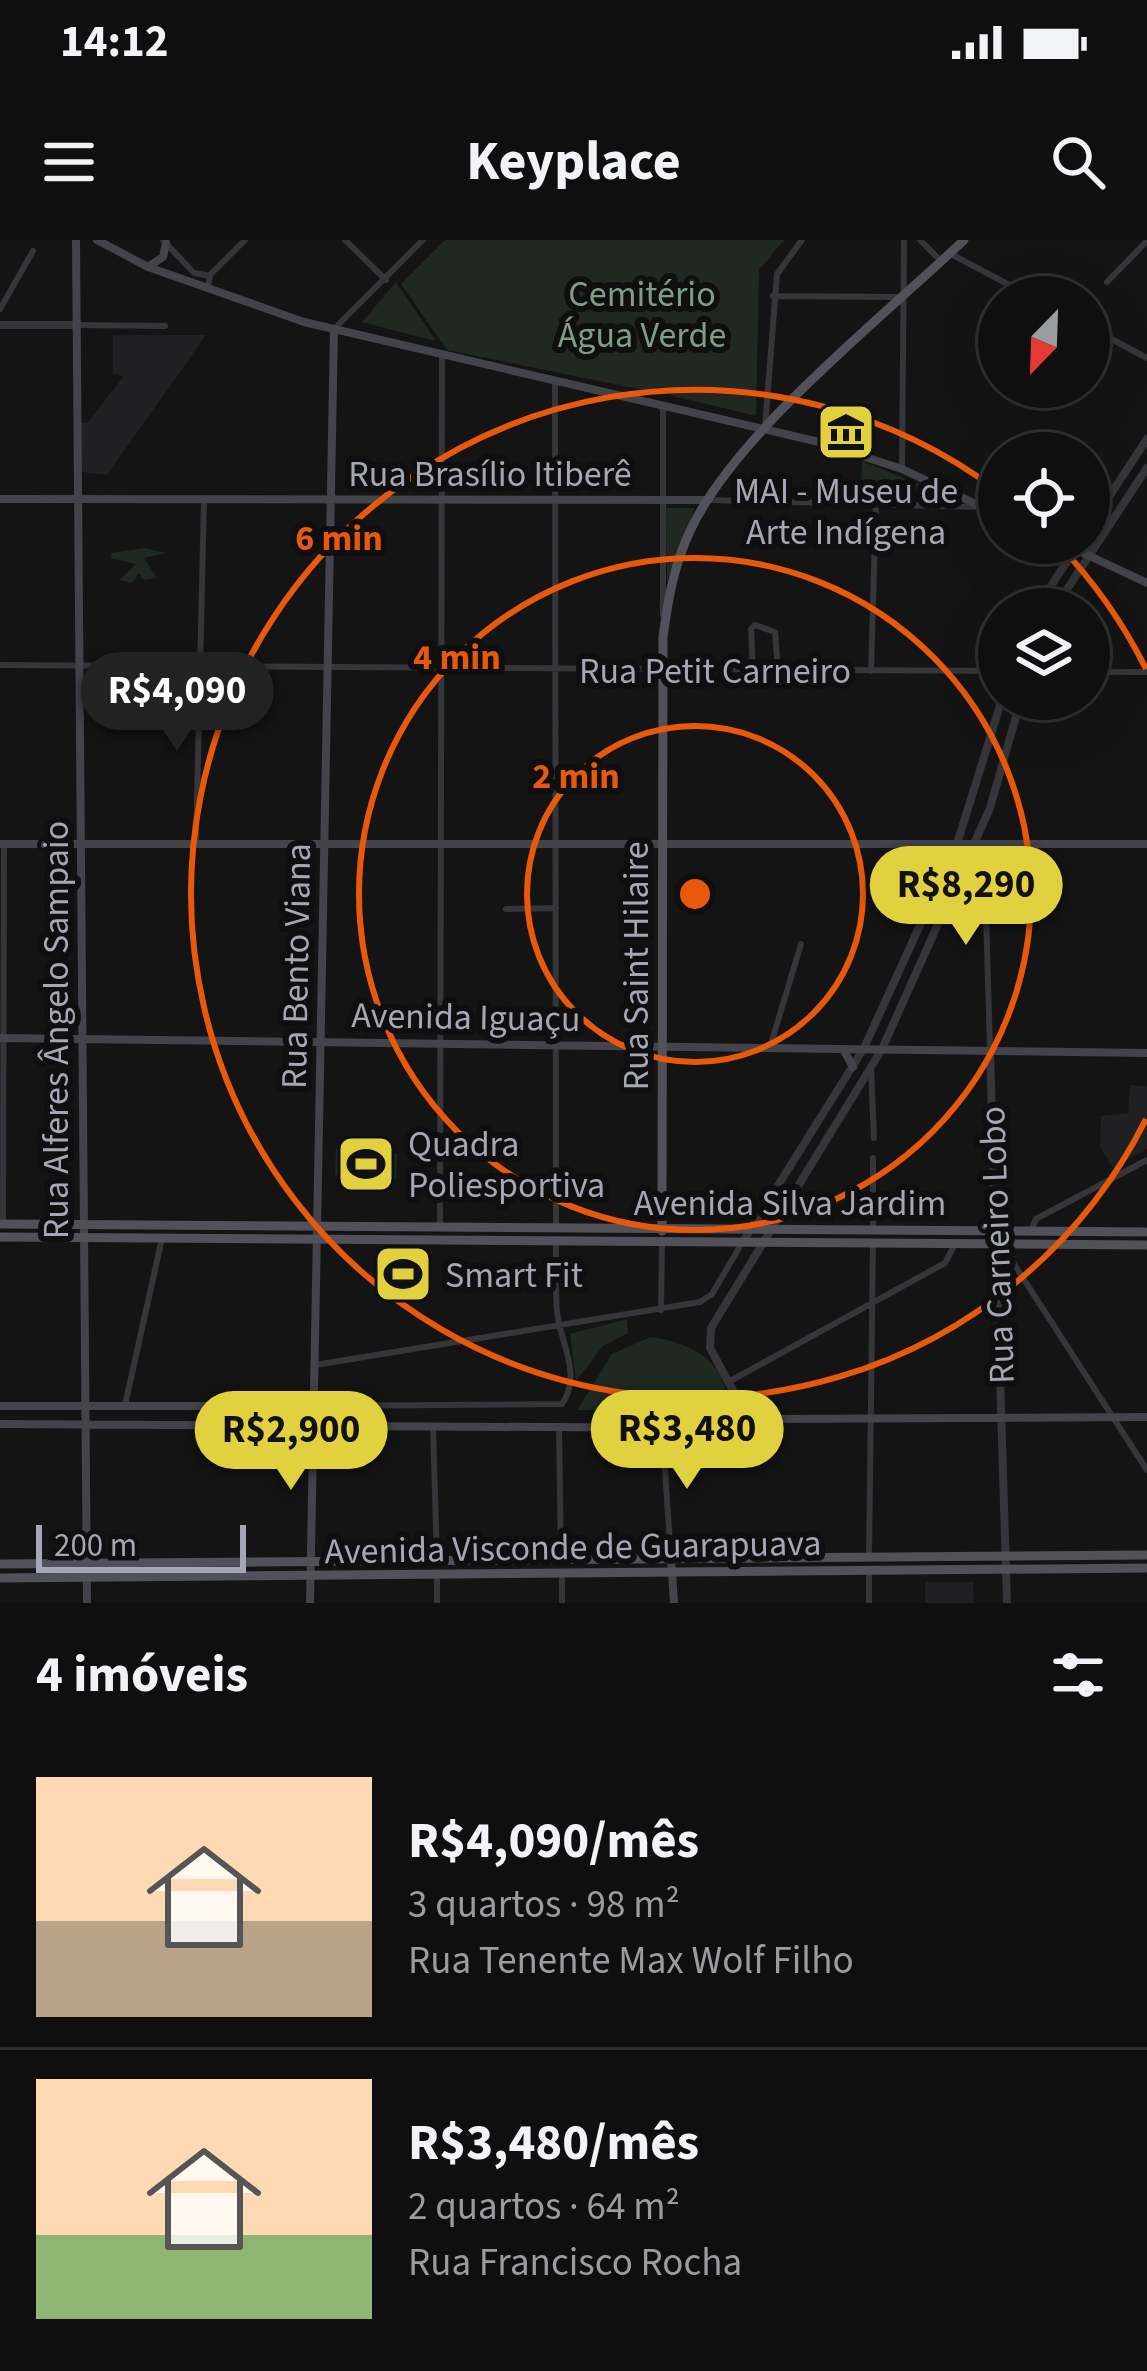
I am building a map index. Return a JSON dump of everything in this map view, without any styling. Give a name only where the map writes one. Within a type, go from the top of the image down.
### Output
[{"type":"main road","name":"Rua Alferes Ângelo Sampaio","points":[[76,240],[87,1603]]},
{"type":"main road","points":[[98,240],[148,267],[334,329],[765,430],[902,469],[978,506]]},
{"type":"main road","points":[[663,637],[676,566],[706,500],[765,430],[964,240]]},
{"type":"main road","points":[[148,267],[163,257],[164,242]]},
{"type":"main road","name":"Rua Bento Viana","points":[[310,1603],[334,329]]},
{"type":"main road","name":"Rua Brasílio Itiberê","points":[[0,499],[706,500]]},
{"type":"main road","points":[[1107,564],[1147,583]]},
{"type":"main road","name":"Rua Saint Hilaire","points":[[662,1242],[663,637]]},
{"type":"main road","points":[[2,844],[1147,844]]},
{"type":"main road","name":"Avenida Iguaçu","points":[[2,1038],[1147,1053]]},
{"type":"main road","points":[[842,1048],[853,1067]]},
{"type":"main road","name":"Avenida Silva Jardim","points":[[1,1223],[1147,1232]]},
{"type":"main road","points":[[220,1225],[230,1239]]},
{"type":"main road","points":[[384,1240],[412,1226]]},
{"type":"main road","points":[[460,1227],[476,1241]]},
{"type":"main road","points":[[792,1229],[808,1243]]},
{"type":"main road","name":"Avenida Silva Jardim","points":[[0,1237],[955,1244],[996,1250],[1011,1244],[1147,1244]]},
{"type":"main road","points":[[0,1406],[314,1406]]},
{"type":"main road","points":[[0,1424],[709,1428],[767,1419],[1147,1417]]},
{"type":"main road","points":[[951,1556],[972,1569]]},
{"type":"main road","name":"Avenida Visconde de Guarapuava","points":[[0,1564],[1147,1556]]},
{"type":"main road","points":[[671,1558],[674,1603]]},
{"type":"main road","points":[[601,1559],[623,1572]]},
{"type":"main road","points":[[488,1574],[505,1560]]},
{"type":"main road","points":[[400,1561],[414,1574]]},
{"type":"main road","points":[[229,1562],[248,1576]]},
{"type":"main road","points":[[18,1578],[29,1564]]},
{"type":"main road","name":"Avenida Visconde de Guarapuava","points":[[0,1578],[1147,1568]]},
{"type":"street","points":[[208,289],[211,275],[245,240]]},
{"type":"street","points":[[345,240],[386,280]]},
{"type":"street","points":[[334,329],[423,240]]},
{"type":"street","points":[[765,430],[773,296],[779,266],[802,240]]},
{"type":"street","points":[[902,469],[904,240]]},
{"type":"street","points":[[920,240],[986,276]]},
{"type":"street","points":[[1110,279],[1147,241]]},
{"type":"street","points":[[164,242],[194,273],[211,275]]},
{"type":"street","points":[[0,309],[33,251]]},
{"type":"street","points":[[773,296],[904,297]]},
{"type":"street","points":[[0,325],[165,326]]},
{"type":"street","points":[[1110,338],[1147,358]]},
{"type":"street","points":[[440,1227],[442,355]]},
{"type":"street","points":[[555,381],[556,1228]]},
{"type":"street","name":"Rua Saint Hilaire","points":[[663,406],[663,637]]},
{"type":"street","points":[[1110,495],[1147,439]]},
{"type":"street","points":[[1110,525],[1147,468]]},
{"type":"street","points":[[196,843],[204,499]]},
{"type":"street","name":"Rua Brasílio Itiberê","points":[[706,500],[978,507]]},
{"type":"street","points":[[871,670],[876,502]]},
{"type":"street","points":[[753,670],[751,629],[755,625],[775,632],[778,670]]},
{"type":"street","name":"Rua Petit Carneiro","points":[[0,665],[978,671]]},
{"type":"street","points":[[1110,672],[1147,673]]},
{"type":"street","points":[[315,1365],[565,1328],[706,1300],[864,1048],[957,844],[995,720]]},
{"type":"street","points":[[709,1428],[733,1408],[732,1381],[715,1357],[709,1335],[882,1048],[979,844],[1015,720]]},
{"type":"street","points":[[1,1223],[2,844]]},
{"type":"street","name":"Rua Carneiro Lobo","points":[[979,844],[986,887],[1007,1603]]},
{"type":"street","points":[[962,876],[974,874],[986,887]]},
{"type":"street","points":[[506,909],[556,908]]},
{"type":"street","points":[[770,1047],[801,944]]},
{"type":"street","points":[[871,1069],[874,1138]]},
{"type":"street","points":[[873,1230],[874,1158]]},
{"type":"street","points":[[1031,1231],[1036,1219],[1147,1160]]},
{"type":"street","points":[[125,1406],[162,1238]]},
{"type":"street","points":[[314,1406],[562,1404],[570,1390],[565,1328],[557,1311],[556,1241]]},
{"type":"street","name":"Rua Saint Hilaire","points":[[661,1310],[662,1242]]},
{"type":"street","points":[[869,1557],[873,1244]]},
{"type":"street","points":[[732,1381],[945,1263],[955,1244]]},
{"type":"street","points":[[1011,1244],[1012,1262]]},
{"type":"street","points":[[996,1250],[1012,1262],[1147,1470]]},
{"type":"street","points":[[433,1427],[437,1561]]},
{"type":"street","points":[[559,1427],[561,1559]]},
{"type":"street","points":[[662,1427],[671,1558]]},
{"type":"street","points":[[869,1570],[869,1603]]},
{"type":"street","points":[[562,1573],[562,1603]]},
{"type":"street","points":[[437,1574],[437,1603]]},
{"type":"shaded area","points":[[113,335],[206,335],[107,475],[81,472],[80,423],[87,423],[124,376],[113,374]]},
{"type":"shaded area","points":[[1130,1085],[1147,1086],[1147,1149],[1113,1168],[1100,1147],[1101,1116],[1128,1113]]},
{"type":"shaded area","points":[[925,1582],[973,1582],[974,1603],[925,1603]]},
{"type":"green space","name":"Cemitério Água Verde","points":[[445,240],[784,240],[759,270],[756,416],[673,396],[659,387],[648,391],[447,350],[401,284]]},
{"type":"green space","points":[[396,282],[436,341],[362,322]]},
{"type":"green space","points":[[862,461],[948,496],[861,494]]},
{"type":"green space","points":[[666,508],[695,508],[667,582]]},
{"type":"green space","points":[[144,548],[167,553],[144,558],[157,578],[144,580],[139,573],[132,583],[119,580],[136,564],[111,558],[112,553]]},
{"type":"green space","name":"Quadra Poliesportiva","points":[[336,1149],[397,1153],[396,1179],[335,1175]]},
{"type":"green space","points":[[627,1319],[628,1333],[603,1346],[576,1381],[570,1334]]},
{"type":"green space","points":[[650,1337],[680,1344],[705,1358],[722,1379],[727,1410],[577,1410],[612,1354]]},
{"type":"place","name":"MAI - Museu de Arte Indígena","points":[[846,432]]},
{"type":"place","name":"Quadra Poliesportiva","points":[[366,1164]]},
{"type":"place","name":"Smart Fit","points":[[403,1274]]}]
